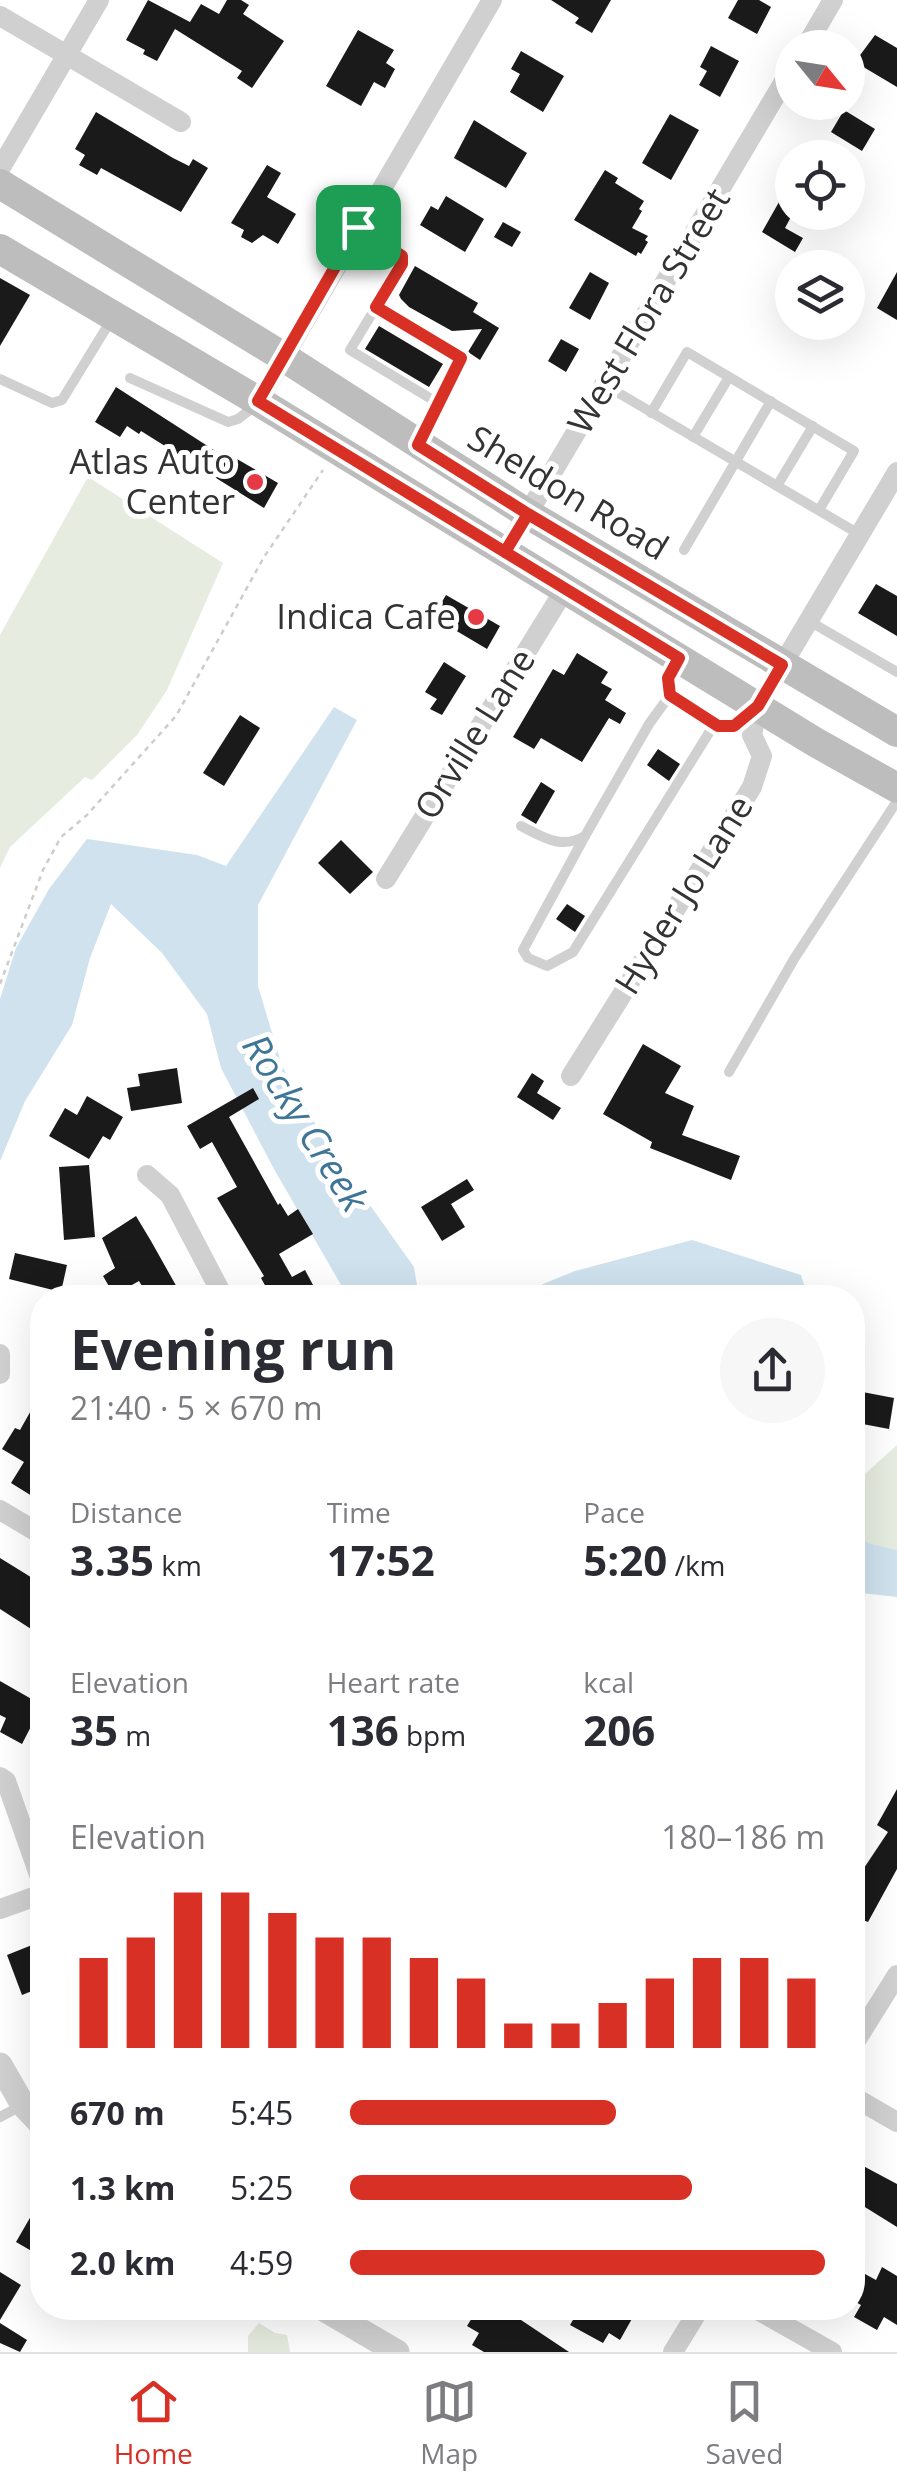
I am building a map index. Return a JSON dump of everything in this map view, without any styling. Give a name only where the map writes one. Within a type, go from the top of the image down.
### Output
[{"type":"main road","name":"Sheldon Road","points":[[0,184],[282,356],[528,514],[897,732]]},
{"type":"main road","points":[[0,249],[897,788]]},
{"type":"street","points":[[0,168],[99,0]]},
{"type":"street","points":[[258,401],[492,0]]},
{"type":"street","points":[[816,30],[833,0]]},
{"type":"street","points":[[0,16],[181,122]]},
{"type":"street","name":"West Flora Street","points":[[505,552],[775,97]]},
{"type":"street","points":[[758,706],[897,472]]},
{"type":"street","name":"Orville Lane","points":[[386,879],[565,589]]},
{"type":"street","name":"Hyder Jo Lane","points":[[572,1076],[752,788],[762,756],[752,735],[758,706]]},
{"type":"street","points":[[147,1175],[170,1195],[217,1285]]},
{"type":"street","points":[[0,1354],[0,1374]]},
{"type":"street","points":[[0,1510],[30,1528]]},
{"type":"street","points":[[0,1777],[6,1781],[30,1849]]},
{"type":"street","points":[[0,1909],[30,1898]]},
{"type":"street","points":[[865,2027],[897,1975]]},
{"type":"street","points":[[0,2065],[30,2112]]},
{"type":"street","points":[[865,2104],[897,2122]]},
{"type":"street","points":[[342,2320],[397,2352]]},
{"type":"street","points":[[672,2352],[692,2320]]},
{"type":"street","points":[[775,2320],[832,2352]]},
{"type":"lane","points":[[358,227],[402,256],[402,264],[350,350],[438,403]]},
{"type":"lane","points":[[376,307],[461,358],[418,445]]},
{"type":"lane","points":[[0,379],[52,403],[62,400],[114,316]]},
{"type":"lane","points":[[652,413],[687,352],[854,450],[819,510]]},
{"type":"lane","points":[[693,437],[729,377]]},
{"type":"lane","points":[[130,378],[228,422],[238,420],[258,401]]},
{"type":"lane","points":[[604,386],[860,534]]},
{"type":"lane","points":[[684,550],[771,402]]},
{"type":"lane","points":[[777,486],[813,426]]},
{"type":"lane","points":[[809,620],[897,672]]},
{"type":"lane","points":[[679,658],[668,678],[670,695],[649,724],[523,950],[528,958],[547,966],[573,952],[715,723]]},
{"type":"lane","points":[[670,695],[715,723],[734,726],[758,706]]},
{"type":"lane","points":[[729,1072],[794,959],[897,801]]},
{"type":"lane","points":[[521,826],[553,842],[573,843],[585,836]]},
{"type":"lane","points":[[0,2117],[23,2104]]},
{"type":"path","points":[[0,984],[60,838],[87,816],[176,716],[264,557],[328,463]]},
{"type":"shaded area","points":[[88,477],[223,563],[167,690],[137,735],[92,780],[85,777],[10,847],[0,868],[0,635]]},
{"type":"shaded area","points":[[897,1445],[897,1550],[865,1541],[865,1474]]},
{"type":"shaded area","points":[[259,2323],[287,2335],[290,2352],[248,2352],[248,2336]]},
{"type":"water","name":"Rocky Creek","points":[[334,707],[357,720],[258,905],[258,986],[282,1066],[330,1149],[414,1267],[417,1285],[341,1285],[221,1068],[207,1014],[162,953],[111,904],[90,958],[72,1025],[25,1101],[0,1161],[0,999],[16,948],[49,889],[87,839],[197,855],[226,866]]},
{"type":"water","points":[[692,1240],[801,1275],[804,1285],[542,1285],[575,1271]]},
{"type":"water","points":[[865,1541],[897,1550],[897,1597],[865,1593]]},
{"type":"building","points":[[148,0],[190,22],[201,4],[219,14],[227,0],[241,0],[249,5],[243,14],[284,41],[252,88],[237,78],[242,71],[175,29],[157,61],[126,40]]},
{"type":"building","points":[[551,0],[611,0],[592,33],[575,23],[579,18]]},
{"type":"building","points":[[738,0],[759,0],[771,7],[757,34],[728,18]]},
{"type":"building","points":[[358,30],[394,50],[386,63],[395,69],[385,88],[374,82],[361,106],[326,86]]},
{"type":"building","points":[[875,35],[897,48],[897,87],[865,68],[865,48]]},
{"type":"building","points":[[711,46],[739,61],[720,97],[699,85],[707,71],[700,67]]},
{"type":"building","points":[[521,51],[564,76],[543,112],[510,92],[520,74],[511,69]]},
{"type":"building","points":[[96,112],[189,166],[193,159],[208,168],[181,212],[101,168],[97,175],[79,165],[85,155],[75,149]]},
{"type":"building","points":[[670,114],[699,130],[671,180],[642,163]]},
{"type":"building","points":[[474,120],[527,153],[506,188],[454,158]]},
{"type":"building","points":[[838,120],[860,120],[875,129],[865,146],[865,140],[844,140],[831,132]]},
{"type":"building","points":[[267,165],[281,173],[267,197],[296,214],[278,244],[263,235],[252,243],[241,237],[244,230],[231,223]]},
{"type":"building","points":[[605,170],[618,178],[615,183],[644,201],[632,228],[648,236],[648,242],[636,256],[574,220]]},
{"type":"building","points":[[446,196],[484,219],[465,252],[420,225],[431,206],[438,210]]},
{"type":"building","points":[[775,209],[775,230],[789,230],[803,238],[796,250],[792,250],[762,232]]},
{"type":"building","points":[[503,222],[521,232],[512,247],[494,237]]},
{"type":"building","points":[[415,266],[478,303],[473,312],[499,328],[480,360],[468,352],[482,329],[452,331],[401,299],[399,295]]},
{"type":"building","points":[[590,272],[609,283],[590,320],[569,308]]},
{"type":"building","points":[[897,272],[897,320],[877,308]]},
{"type":"building","points":[[0,278],[30,295],[0,346]]},
{"type":"building","points":[[379,326],[443,364],[429,387],[365,349]]},
{"type":"building","points":[[561,339],[579,349],[566,372],[548,361]]},
{"type":"building","points":[[116,387],[234,463],[237,459],[278,483],[264,508],[141,431],[139,434],[127,426],[120,437],[95,422]]},
{"type":"building","points":[[876,584],[897,596],[897,636],[858,613]]},
{"type":"building","points":[[446,595],[500,626],[487,649],[433,617]]},
{"type":"building","points":[[577,653],[608,672],[601,683],[612,689],[605,700],[626,713],[620,724],[609,718],[582,762],[541,738],[534,749],[513,737],[553,669],[564,675]]},
{"type":"building","points":[[444,662],[466,676],[442,715],[430,709],[437,699],[425,692]]},
{"type":"building","points":[[240,715],[260,728],[224,786],[203,773]]},
{"type":"building","points":[[658,749],[680,764],[669,781],[647,765]]},
{"type":"building","points":[[541,782],[555,791],[536,824],[521,815]]},
{"type":"building","points":[[341,840],[373,872],[350,894],[318,863]]},
{"type":"building","points":[[567,904],[585,916],[575,932],[556,919]]},
{"type":"building","points":[[643,1044],[681,1066],[665,1093],[694,1106],[682,1135],[740,1156],[731,1180],[650,1148],[652,1142],[603,1114]]},
{"type":"building","points":[[177,1068],[182,1103],[131,1111],[127,1088],[140,1086],[138,1074]]},
{"type":"building","points":[[532,1073],[544,1081],[537,1093],[561,1108],[553,1120],[517,1097]]},
{"type":"building","points":[[253,1088],[259,1099],[229,1117],[278,1205],[288,1216],[298,1209],[313,1234],[279,1254],[292,1277],[305,1270],[313,1285],[265,1285],[261,1278],[264,1276],[217,1198],[237,1187],[212,1142],[200,1149],[187,1126]]},
{"type":"building","points":[[87,1096],[123,1117],[110,1140],[103,1136],[89,1159],[49,1136],[65,1108],[77,1115]]},
{"type":"building","points":[[89,1165],[95,1237],[64,1240],[59,1167]]},
{"type":"building","points":[[467,1179],[474,1190],[451,1204],[465,1227],[442,1241],[421,1207]]},
{"type":"building","points":[[136,1216],[176,1285],[141,1285],[139,1281],[132,1285],[108,1285],[103,1276],[115,1268],[102,1238]]},
{"type":"building","points":[[15,1253],[67,1265],[63,1285],[33,1285],[9,1279]]},
{"type":"building","points":[[865,1392],[894,1398],[889,1429],[865,1424]]},
{"type":"building","points":[[30,1412],[30,1495],[11,1483],[24,1462],[2,1449],[15,1428],[20,1430]]},
{"type":"building","points":[[0,1558],[30,1577],[30,1628],[0,1609]]},
{"type":"building","points":[[0,1681],[30,1698],[30,1728],[22,1744],[0,1732],[6,1718],[0,1715]]},
{"type":"building","points":[[897,1789],[897,1869],[868,1922],[865,1866],[888,1832],[877,1825]]},
{"type":"building","points":[[30,1946],[30,1992],[22,1995],[7,1955]]},
{"type":"building","points":[[865,2167],[897,2184],[897,2227],[865,2207]]},
{"type":"building","points":[[30,2218],[30,2250],[16,2242]]},
{"type":"building","points":[[882,2267],[897,2276],[897,2325],[884,2317],[877,2330],[859,2320],[865,2320],[865,2274],[876,2280]]},
{"type":"building","points":[[0,2272],[21,2285],[0,2320]]},
{"type":"building","points":[[471,2320],[521,2320],[569,2352],[484,2352],[472,2345],[479,2333],[467,2326]]},
{"type":"building","points":[[573,2320],[631,2320],[620,2340],[609,2333],[603,2343],[570,2325]]},
{"type":"building","points":[[0,2323],[27,2340],[20,2352],[0,2343]]},
{"type":"place","name":"Atlas Auto Center","points":[[255,482]]},
{"type":"place","name":"Indica Cafe","points":[[476,617]]},
{"type":"route","points":[[358,227],[258,401],[505,552],[528,514],[782,665],[758,706],[734,726],[718,726],[670,695],[668,678],[679,658],[505,552],[528,514],[418,445],[461,358],[376,307],[402,264],[402,256],[358,227]]}]
